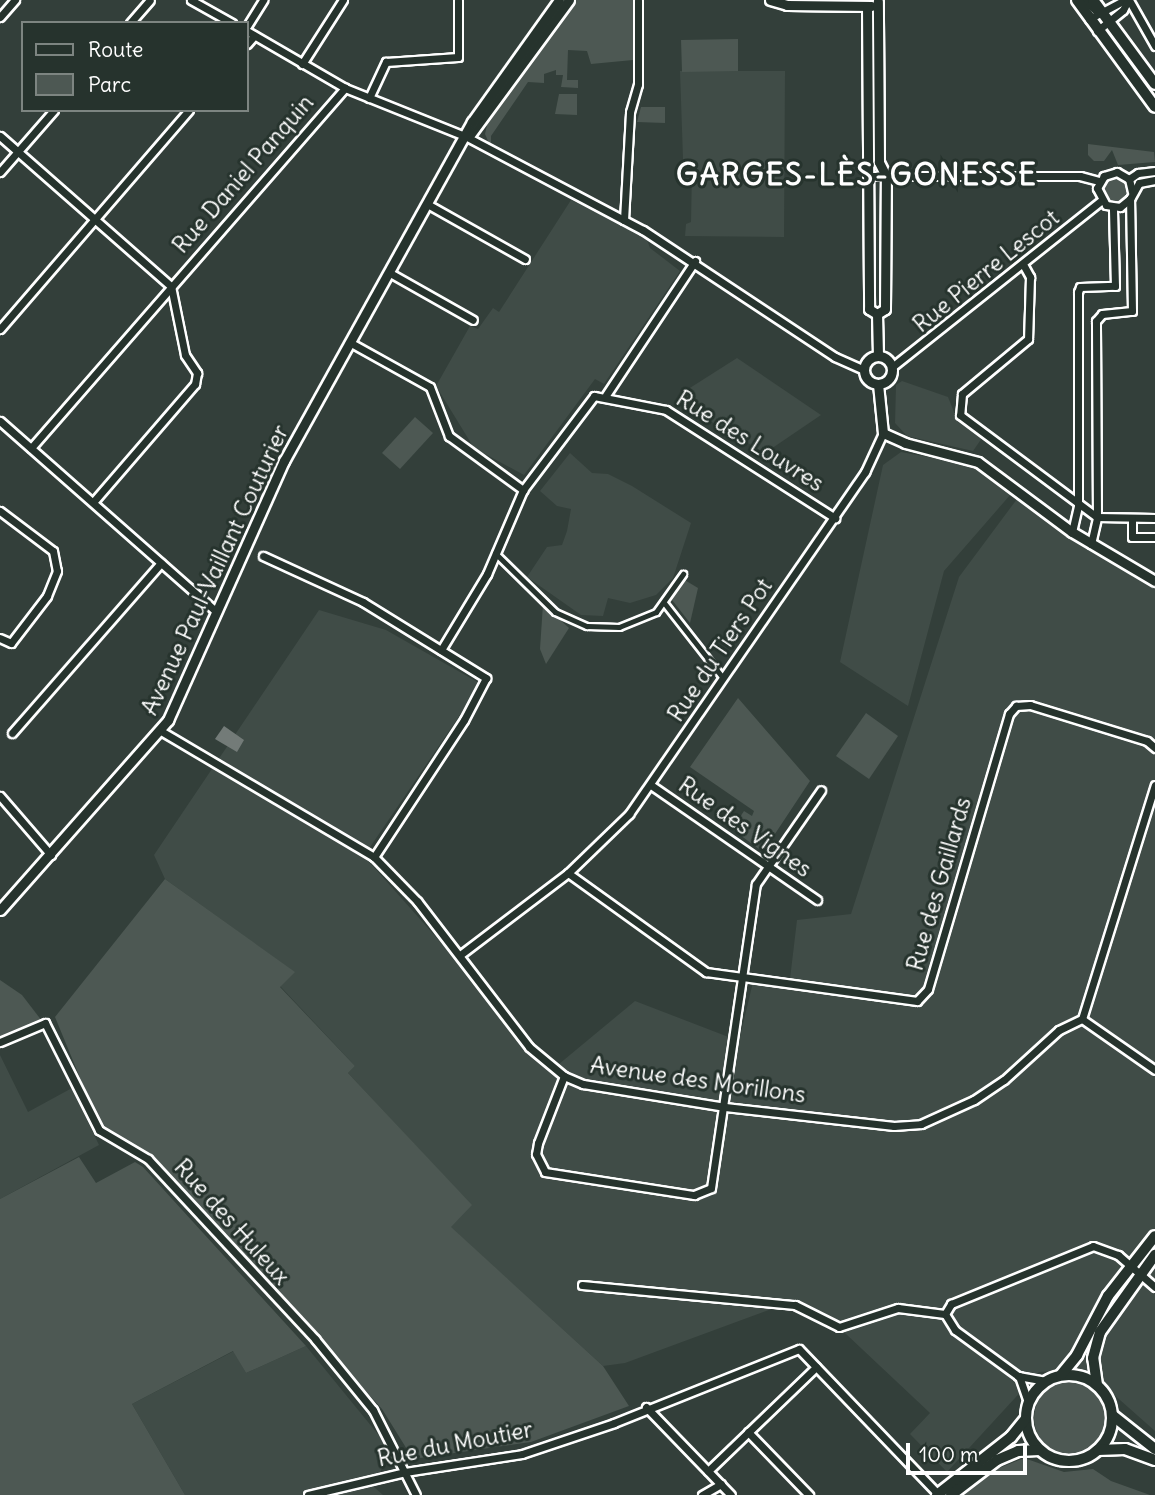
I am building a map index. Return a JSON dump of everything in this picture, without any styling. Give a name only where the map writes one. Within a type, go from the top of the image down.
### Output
[{"type":"main road","points":[[1077,0],[1103,16]]},
{"type":"main road","points":[[1093,0],[1155,84]]},
{"type":"main road","points":[[1103,16],[1097,31],[1155,107]]},
{"type":"main road","points":[[1061,1375],[1131,1266],[1155,1236]]},
{"type":"main road","points":[[1097,1385],[1093,1358],[1097,1340],[1155,1255]]},
{"type":"main road","points":[[938,1495],[1011,1437],[1025,1420],[1028,1402],[1045,1381],[1061,1375],[1079,1376],[1097,1385],[1108,1399],[1112,1415],[1109,1434],[1098,1450]]},
{"type":"main road","points":[[1112,1415],[1155,1449]]},
{"type":"main road","points":[[1025,1420],[1039,1450]]},
{"type":"main road","points":[[951,1495],[997,1460],[1018,1451],[1039,1450],[1070,1461],[1098,1450],[1125,1449],[1155,1460]]},
{"type":"street","points":[[0,18],[15,0]]},
{"type":"street","points":[[132,21],[150,0]]},
{"type":"street","points":[[191,0],[228,21]]},
{"type":"street","points":[[248,24],[263,0]]},
{"type":"street","points":[[302,64],[343,0]]},
{"type":"street","points":[[369,98],[386,62],[458,57],[458,0]]},
{"type":"street","points":[[467,137],[478,113],[559,0]]},
{"type":"street","points":[[467,137],[568,0]]},
{"type":"street","points":[[624,220],[630,111],[638,84],[638,0]]},
{"type":"street","points":[[770,0],[787,5],[867,3],[878,0],[879,162],[886,176],[885,309],[877,314]]},
{"type":"street","points":[[1085,0],[1103,16]]},
{"type":"street","points":[[1103,16],[1127,0]]},
{"type":"street","points":[[1103,16],[1127,0]]},
{"type":"street","points":[[1127,0],[1155,46]]},
{"type":"street","points":[[867,3],[869,309],[877,314]]},
{"type":"street","points":[[250,34],[345,88],[467,137],[624,220],[695,261],[835,356],[864,370],[870,381],[878,384],[889,379],[892,367],[878,356]]},
{"type":"street","name":"Rue Daniel Panquin","points":[[31,449],[345,88]]},
{"type":"street","points":[[0,172],[52,112]]},
{"type":"street","points":[[0,329],[187,112]]},
{"type":"street","points":[[0,136],[171,286],[185,355],[197,373],[195,384],[93,502]]},
{"type":"street","name":"Avenue Paul-Vaillant Couturier","points":[[0,910],[161,731],[217,612],[273,482],[467,137]]},
{"type":"street","points":[[1129,179],[1138,173],[1155,171]]},
{"type":"street","points":[[1099,181],[1110,173],[1129,179]]},
{"type":"street","points":[[867,176],[1080,176],[1099,181]]},
{"type":"street","points":[[1091,544],[1097,517],[1096,321],[1102,314],[1132,310],[1129,179]]},
{"type":"street","points":[[1114,208],[1131,195],[1143,180],[1155,180]]},
{"type":"street","points":[[1099,181],[1101,201],[1114,208]]},
{"type":"street","name":"Rue Pierre Lescot","points":[[892,367],[1024,266],[1101,201]]},
{"type":"street","points":[[429,205],[525,259]]},
{"type":"street","points":[[1114,208],[1115,286]]},
{"type":"street","points":[[441,650],[495,553],[523,490],[594,396],[606,395],[695,261]]},
{"type":"street","points":[[1024,266],[1030,277],[1028,339],[962,394],[957,410],[1078,507],[1097,517],[1155,518]]},
{"type":"street","points":[[390,273],[473,320]]},
{"type":"street","points":[[1072,532],[1078,507],[1078,292],[1080,287],[1132,286]]},
{"type":"street","points":[[877,314],[878,356]]},
{"type":"street","points":[[351,343],[430,387],[449,436],[523,490]]},
{"type":"street","points":[[864,370],[866,362],[878,356]]},
{"type":"street","points":[[878,384],[878,425],[883,433],[905,443],[978,462],[1072,532],[1155,581]]},
{"type":"street","name":"Rue des Louvres","points":[[606,395],[666,410],[835,518]]},
{"type":"street","points":[[0,421],[217,612]]},
{"type":"street","name":"Rue du Tiers Pot","points":[[460,955],[568,873],[611,834],[651,785],[835,518],[865,472],[883,433]]},
{"type":"street","points":[[0,510],[53,551],[57,571],[47,596],[10,643],[0,638]]},
{"type":"street","points":[[1132,518],[1132,537],[1155,537]]},
{"type":"street","points":[[495,553],[555,612],[587,626],[619,627],[665,604],[683,574]]},
{"type":"street","points":[[263,556],[355,598],[441,650],[486,681],[374,857]]},
{"type":"street","points":[[12,733],[161,563]]},
{"type":"street","points":[[665,604],[723,678]]},
{"type":"street","name":"Rue des Gaillards","points":[[742,981],[916,1001],[928,989],[1009,714],[1016,706],[1030,705],[1147,741],[1155,748]]},
{"type":"street","name":"Avenue des Morillons","points":[[161,731],[374,857],[460,955],[529,1047],[564,1076],[631,1093],[725,1107],[894,1126],[920,1124],[974,1100],[1004,1080],[1059,1030],[1082,1019]]},
{"type":"street","name":"Rue des Vignes","points":[[651,785],[817,900]]},
{"type":"street","points":[[1155,785],[1082,1019],[1155,1070]]},
{"type":"street","points":[[564,1076],[536,1154],[545,1172],[556,1177],[702,1194],[715,1177],[756,884],[821,790]]},
{"type":"street","points":[[0,796],[51,855]]},
{"type":"street","points":[[568,873],[706,972],[742,981]]},
{"type":"street","name":"Rue des Huleux","points":[[0,1042],[45,1023],[99,1130],[148,1159],[300,1322],[373,1410],[416,1495]]},
{"type":"street","points":[[945,1314],[951,1304],[1093,1246],[1110,1250],[1155,1287]]},
{"type":"street","points":[[582,1285],[795,1305],[839,1327],[898,1308],[945,1314]]},
{"type":"street","points":[[945,1314],[954,1330],[1018,1376],[1045,1381]]},
{"type":"street","name":"Rue du Moutier","points":[[308,1495],[405,1472],[522,1454],[614,1423],[646,1407],[799,1349],[816,1367]]},
{"type":"street","points":[[708,1471],[816,1367],[938,1495]]},
{"type":"street","points":[[1018,1376],[1028,1402]]},
{"type":"street","points":[[646,1407],[731,1495]]},
{"type":"street","points":[[748,1432],[809,1495]]},
{"type":"street","points":[[702,1495],[720,1484]]},
{"type":"shaded area","points":[[680,71],[785,71],[784,237],[685,236],[686,224],[691,222],[692,170],[683,159]]},
{"type":"shaded area","points":[[571,200],[646,237],[650,248],[680,271],[604,384],[595,379],[524,475],[474,448],[436,386],[470,326],[478,329],[493,308],[499,312]]},
{"type":"shaded area","points":[[737,358],[821,415],[765,453],[698,414],[682,393]]},
{"type":"shaded area","points":[[902,381],[948,397],[958,422],[982,438],[973,451],[907,436],[895,423],[896,385]]},
{"type":"shaded area","points":[[901,452],[972,465],[1011,494],[944,571],[908,706],[840,662],[883,465]]},
{"type":"shaded area","points":[[570,453],[592,473],[608,474],[632,486],[691,523],[673,578],[656,595],[630,603],[608,598],[603,616],[581,615],[527,577],[547,547],[562,545],[567,531],[571,509],[557,506],[540,491]]},
{"type":"shaded area","points":[[1017,499],[1155,585],[1155,1431],[1085,1369],[1039,1372],[947,1472],[910,1434],[930,1413],[846,1334],[793,1301],[625,1363],[603,1366],[450,1227],[471,1205],[348,1073],[355,1066],[280,986],[294,972],[165,879],[154,855],[319,610],[386,630],[481,684],[364,856],[553,1069],[635,1001],[739,1041],[753,982],[790,979],[797,920],[851,914],[959,577]]},
{"type":"shaded area","points":[[224,726],[244,740],[237,752],[215,739]]},
{"type":"shaded area","points":[[0,1055],[28,1112],[72,1088],[99,1145],[0,1199]]},
{"type":"shaded area","points":[[306,1346],[390,1449],[374,1487],[383,1495],[185,1495],[132,1404],[234,1351],[246,1373]]},
{"type":"green space","points":[[574,0],[634,0],[633,60],[591,64],[587,51],[568,50],[567,80],[578,80],[578,88],[561,87],[563,75],[556,75],[556,70],[544,74],[544,83],[528,82],[491,136],[491,148],[485,134],[488,121]]},
{"type":"green space","points":[[738,39],[738,71],[682,72],[681,40]]},
{"type":"green space","points":[[559,94],[577,94],[577,115],[555,114]]},
{"type":"green space","points":[[641,107],[665,107],[665,123],[637,122]]},
{"type":"green space","points":[[1088,144],[1154,152],[1155,162],[1118,165],[1112,150],[1104,161],[1094,161],[1088,155]]},
{"type":"green space","points":[[1114,176],[1123,180],[1127,189],[1123,198],[1114,202],[1105,198],[1101,189],[1105,180]]},
{"type":"green space","points":[[415,417],[433,433],[400,469],[382,453]]},
{"type":"green space","points":[[683,579],[698,588],[690,623],[672,600]]},
{"type":"green space","points":[[543,604],[569,628],[546,664],[540,649]]},
{"type":"green space","points":[[738,698],[810,781],[763,852],[732,829],[744,811],[752,816],[754,811],[690,767]]},
{"type":"green space","points":[[866,713],[898,736],[869,779],[836,756]]},
{"type":"green space","points":[[165,879],[295,972],[280,987],[355,1066],[348,1073],[472,1205],[451,1227],[603,1366],[629,1406],[531,1442],[413,1459],[382,1409],[151,1154],[114,1136],[97,1119],[55,1017]]},
{"type":"green space","points":[[0,980],[22,995],[42,1021],[0,1038]]},
{"type":"green space","points":[[79,1157],[96,1183],[135,1162],[143,1167],[306,1346],[246,1373],[233,1351],[132,1404],[185,1495],[0,1495],[0,1199]]},
{"type":"green space","points":[[1070,1382],[1090,1388],[1100,1398],[1106,1418],[1100,1438],[1090,1448],[1070,1454],[1050,1448],[1040,1438],[1034,1418],[1040,1398],[1050,1388]]},
{"type":"green space","points":[[1024,1458],[1064,1472],[1093,1469],[1111,1481],[1150,1495],[961,1495],[994,1470]]},
{"type":"district","name":"GARGES-LÈS-GONESSE","points":[[857,174]]}]
